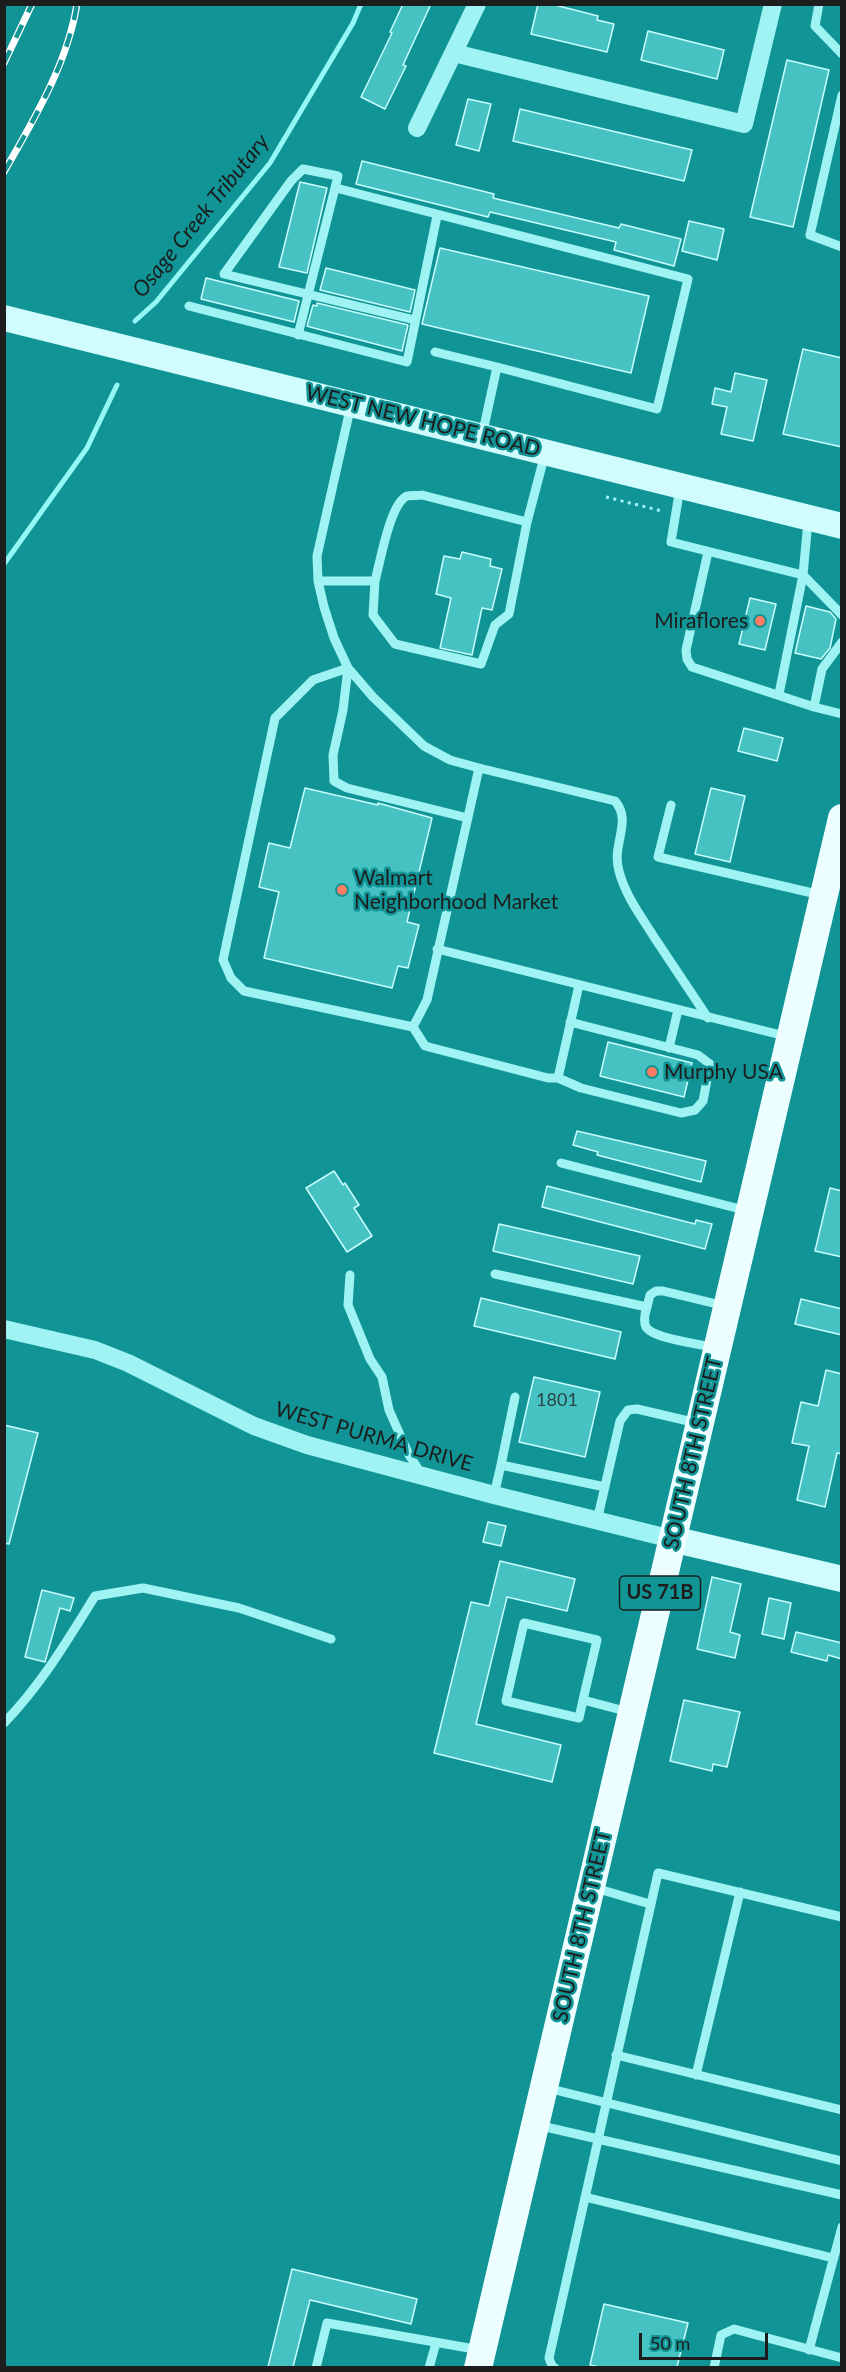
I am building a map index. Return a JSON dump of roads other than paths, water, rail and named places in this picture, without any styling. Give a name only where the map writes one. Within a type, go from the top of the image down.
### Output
[{"type":"main road","name":"WEST NEW HOPE ROAD","points":[[4,318],[842,526]]},
{"type":"main road","name":"SOUTH 8TH STREET","points":[[480,2359],[842,818]]},
{"type":"main road","points":[[672,1539],[842,1579]]},
{"type":"street","points":[[417,128],[477,4]]},
{"type":"street","points":[[454,53],[744,124],[773,4]]},
{"type":"street","name":"WEST PURMA DRIVE","points":[[4,1329],[95,1350],[128,1363],[254,1426],[307,1445],[416,1475],[672,1539]]},
{"type":"lane","points":[[819,4],[815,26],[842,54]]},
{"type":"lane","points":[[842,95],[810,235],[842,247]]},
{"type":"lane","points":[[298,335],[307,295],[338,176],[303,169],[224,274],[307,295],[416,320]]},
{"type":"lane","points":[[336,188],[437,216],[688,279],[657,409],[435,352]]},
{"type":"lane","points":[[189,306],[407,362],[437,216]]},
{"type":"lane","points":[[482,436],[497,367]]},
{"type":"lane","points":[[351,403],[317,556],[318,581],[334,638],[348,668],[373,697],[424,746],[450,760],[615,801],[622,809],[623,822],[616,851],[619,872],[630,900],[708,1018]]},
{"type":"lane","points":[[527,522],[422,495],[408,496],[400,502],[392,516],[375,581],[374,615],[395,644],[481,664],[495,625],[509,614],[527,522],[546,452]]},
{"type":"lane","points":[[681,485],[671,542],[803,574],[842,615]]},
{"type":"lane","points":[[779,694],[796,632],[808,518]]},
{"type":"lane","points":[[708,552],[686,650],[687,659],[692,666],[814,707],[842,714]]},
{"type":"lane","points":[[318,581],[375,581]]},
{"type":"lane","points":[[814,707],[822,669],[838,641]]},
{"type":"lane","points":[[348,668],[343,710],[333,755],[334,781],[347,788],[468,818]]},
{"type":"lane","points":[[348,668],[313,680],[275,718],[223,960],[231,978],[244,991],[412,1027],[425,1046],[548,1078],[558,1078],[581,1088],[681,1113],[695,1110],[703,1101],[710,1064],[698,1055],[570,1022]]},
{"type":"lane","points":[[412,1027],[427,1000],[479,768]]},
{"type":"lane","points":[[671,805],[658,857],[824,896]]},
{"type":"lane","points":[[437,949],[791,1038]]},
{"type":"lane","points":[[558,1078],[579,985]]},
{"type":"lane","points":[[669,1048],[678,1010]]},
{"type":"lane","points":[[561,1163],[750,1212]]},
{"type":"lane","points":[[495,1274],[646,1307]]},
{"type":"lane","points":[[351,1275],[348,1305],[370,1359],[382,1377],[389,1410],[409,1455],[417,1467],[416,1475]]},
{"type":"lane","points":[[718,1348],[654,1334],[646,1327],[644,1319],[646,1307],[650,1295],[656,1291],[727,1306]]},
{"type":"lane","points":[[494,1495],[515,1397]]},
{"type":"lane","points":[[597,1521],[620,1420],[628,1410],[637,1409],[700,1424]]},
{"type":"lane","points":[[501,1465],[605,1488]]},
{"type":"lane","points":[[4,1723],[28,1698],[61,1652],[95,1596],[143,1588],[239,1608],[331,1639]]},
{"type":"lane","points":[[524,1623],[597,1640],[583,1700],[579,1718],[506,1701],[524,1623]]},
{"type":"lane","points":[[583,1700],[632,1712]]},
{"type":"lane","points":[[555,2367],[552,2366],[549,2358],[658,1873],[842,1917]]},
{"type":"lane","points":[[591,1887],[650,1904]]},
{"type":"lane","points":[[696,2074],[740,1892]]},
{"type":"lane","points":[[616,2055],[842,2110]]},
{"type":"lane","points":[[544,2087],[842,2161]]},
{"type":"lane","points":[[535,2124],[842,2195]]},
{"type":"lane","points":[[585,2197],[833,2258]]},
{"type":"lane","points":[[809,2350],[842,2227]]},
{"type":"lane","points":[[316,2367],[327,2323],[435,2343],[480,2359]]},
{"type":"lane","points":[[714,2367],[721,2335],[734,2329],[842,2358]]},
{"type":"lane","points":[[429,2367],[435,2343]]},
{"type":"waterway","name":"Osage Creek Tributary","points":[[135,321],[156,302],[270,163],[353,23],[361,4]]},
{"type":"waterway","name":"Osage Creek Tributary","points":[[4,564],[87,448],[117,385]]},
{"type":"railway","points":[[4,63],[32,4]]},
{"type":"railway","points":[[4,172],[48,91],[66,49],[77,4]]},
{"type":"place","name":"Miraflores","points":[[760,621]]},
{"type":"place","name":"Walmart Neighborhood Market","points":[[342,890]]},
{"type":"place","name":"Murphy USA","points":[[652,1072]]}]
